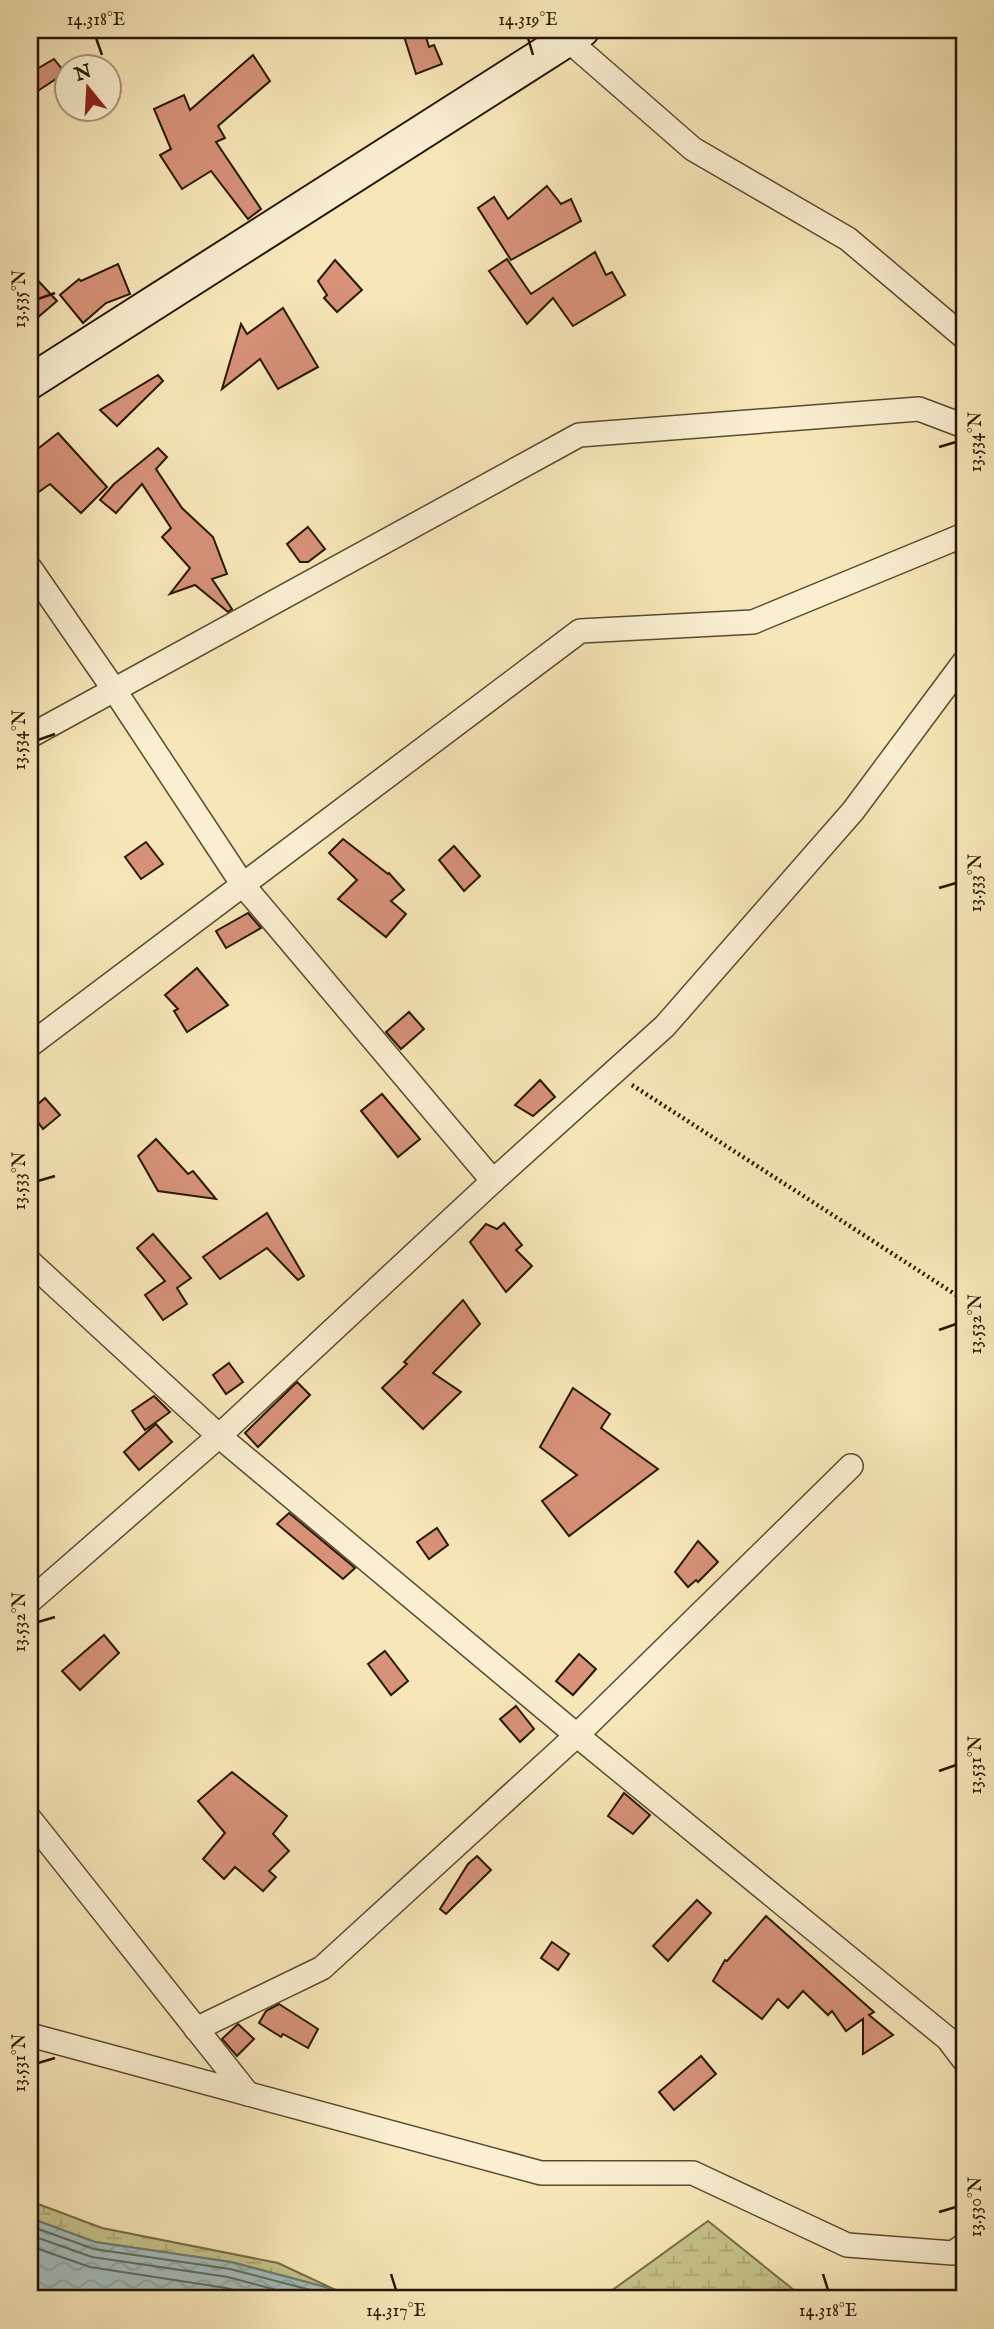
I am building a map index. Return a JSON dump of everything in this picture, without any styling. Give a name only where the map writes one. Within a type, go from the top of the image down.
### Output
[{"type":"main road","points":[[30,382],[570,33]]},
{"type":"street","points":[[570,33],[693,149],[848,239],[964,337]]},
{"type":"street","points":[[30,736],[579,435],[919,409],[964,426]]},
{"type":"street","points":[[30,1045],[580,631],[753,622],[964,534]]},
{"type":"street","points":[[30,568],[243,885],[493,1181]]},
{"type":"street","points":[[30,1601],[219,1436],[493,1181],[665,1027],[853,811],[964,662]]},
{"type":"street","points":[[30,1262],[219,1436],[947,2039],[964,2060]]},
{"type":"street","points":[[196,2029],[323,1968],[577,1735],[850,1465]]},
{"type":"street","points":[[30,1819],[247,2094]]},
{"type":"street","points":[[30,2035],[541,2173],[693,2173],[847,2245],[953,2253],[964,2245]]},
{"type":"path","points":[[613,1073],[964,1300]]},
{"type":"green space","points":[[30,2201],[102,2228],[278,2263],[355,2299],[349,2299],[329,2288],[231,2262],[95,2242],[30,2218]]},
{"type":"green space","points":[[708,2221],[805,2299],[600,2299]]},
{"type":"water","points":[[30,2218],[95,2242],[231,2262],[329,2288],[349,2299],[30,2299]]},
{"type":"building","points":[[402,30],[424,30],[429,47],[434,45],[442,64],[416,74]]},
{"type":"building","points":[[253,55],[270,81],[218,126],[225,138],[216,142],[261,209],[248,219],[211,171],[182,189],[160,155],[171,149],[154,109],[184,95],[190,110]]},
{"type":"building","points":[[52,60],[52,82],[30,96],[30,73]]},
{"type":"building","points":[[547,186],[561,204],[571,199],[581,221],[511,260],[478,208],[494,197],[508,219]]},
{"type":"building","points":[[595,252],[606,275],[612,272],[625,295],[573,326],[553,298],[527,324],[489,271],[507,259],[531,294]]},
{"type":"building","points":[[335,260],[362,290],[337,312],[324,298],[327,295],[318,281]]},
{"type":"building","points":[[118,264],[130,294],[106,303],[83,323],[60,295],[79,279],[81,281]]},
{"type":"building","points":[[30,272],[57,301],[30,324]]},
{"type":"building","points":[[283,308],[318,367],[278,389],[260,359],[222,389],[241,324],[247,334]]},
{"type":"building","points":[[158,375],[163,381],[117,426],[100,410]]},
{"type":"building","points":[[58,433],[107,487],[81,513],[50,484],[30,498],[30,455]]},
{"type":"building","points":[[158,448],[167,457],[156,469],[182,508],[213,537],[227,574],[212,579],[232,609],[228,612],[195,585],[170,594],[190,568],[162,537],[171,528],[142,484],[116,513],[100,500],[114,484]]},
{"type":"building","points":[[308,527],[325,549],[308,562],[300,562],[287,544]]},
{"type":"building","points":[[343,839],[389,873],[404,890],[391,901],[406,914],[386,937],[338,899],[357,880],[329,853]]},
{"type":"building","points":[[146,842],[163,864],[141,879],[125,857]]},
{"type":"building","points":[[454,846],[480,876],[464,891],[439,860]]},
{"type":"building","points":[[248,913],[261,928],[226,948],[216,931]]},
{"type":"building","points":[[197,968],[228,1005],[187,1032],[174,1011],[178,1009],[165,995]]},
{"type":"building","points":[[409,1012],[424,1029],[401,1049],[386,1032]]},
{"type":"building","points":[[540,1080],[555,1097],[533,1116],[515,1105]]},
{"type":"building","points":[[382,1094],[420,1139],[398,1157],[361,1111]]},
{"type":"building","points":[[45,1098],[60,1115],[43,1129],[30,1111]]},
{"type":"building","points":[[156,1139],[188,1174],[193,1171],[216,1199],[158,1191],[138,1156]]},
{"type":"building","points":[[267,1213],[304,1276],[298,1280],[267,1248],[220,1279],[203,1257]]},
{"type":"building","points":[[504,1223],[522,1245],[516,1250],[532,1266],[506,1292],[470,1242],[486,1224],[497,1229]]},
{"type":"building","points":[[153,1234],[191,1278],[177,1288],[187,1304],[163,1320],[145,1295],[165,1281],[137,1248]]},
{"type":"building","points":[[463,1300],[480,1324],[433,1373],[461,1392],[423,1429],[382,1388],[407,1364],[404,1362]]},
{"type":"building","points":[[229,1363],[243,1382],[226,1394],[213,1375]]},
{"type":"building","points":[[297,1382],[310,1395],[258,1447],[245,1433]]},
{"type":"building","points":[[573,1388],[610,1414],[601,1428],[658,1469],[569,1536],[542,1501],[577,1475],[540,1447]]},
{"type":"building","points":[[154,1396],[170,1412],[145,1430],[132,1411]]},
{"type":"building","points":[[156,1424],[172,1442],[139,1470],[124,1452]]},
{"type":"building","points":[[289,1513],[355,1568],[343,1579],[277,1524]]},
{"type":"building","points":[[437,1528],[448,1545],[429,1559],[417,1542]]},
{"type":"building","points":[[698,1541],[718,1562],[698,1582],[696,1580],[688,1587],[675,1572]]},
{"type":"building","points":[[104,1635],[119,1653],[80,1690],[62,1671]]},
{"type":"building","points":[[385,1651],[408,1681],[391,1695],[368,1664]]},
{"type":"building","points":[[579,1654],[596,1669],[573,1695],[556,1681]]},
{"type":"building","points":[[516,1706],[534,1729],[520,1742],[500,1719]]},
{"type":"building","points":[[232,1772],[287,1816],[273,1834],[289,1851],[269,1871],[276,1877],[263,1891],[235,1867],[224,1879],[203,1859],[225,1833],[198,1801]]},
{"type":"building","points":[[624,1793],[650,1815],[633,1834],[608,1816]]},
{"type":"building","points":[[477,1856],[491,1870],[446,1914],[440,1909],[468,1864]]},
{"type":"building","points":[[697,1900],[711,1913],[668,1961],[653,1946]]},
{"type":"building","points":[[766,1916],[874,2012],[869,2015],[893,2035],[863,2054],[863,2019],[846,2031],[832,2011],[828,2015],[803,1991],[788,2008],[778,1999],[762,2019],[713,1981],[725,1960],[727,1961]]},
{"type":"building","points":[[552,1942],[569,1954],[558,1970],[541,1958]]},
{"type":"building","points":[[279,2004],[318,2029],[308,2048],[283,2034],[281,2037],[259,2023],[266,2011]]},
{"type":"building","points":[[238,2024],[254,2039],[237,2056],[222,2039]]},
{"type":"building","points":[[701,2056],[716,2074],[674,2110],[659,2092]]}]
